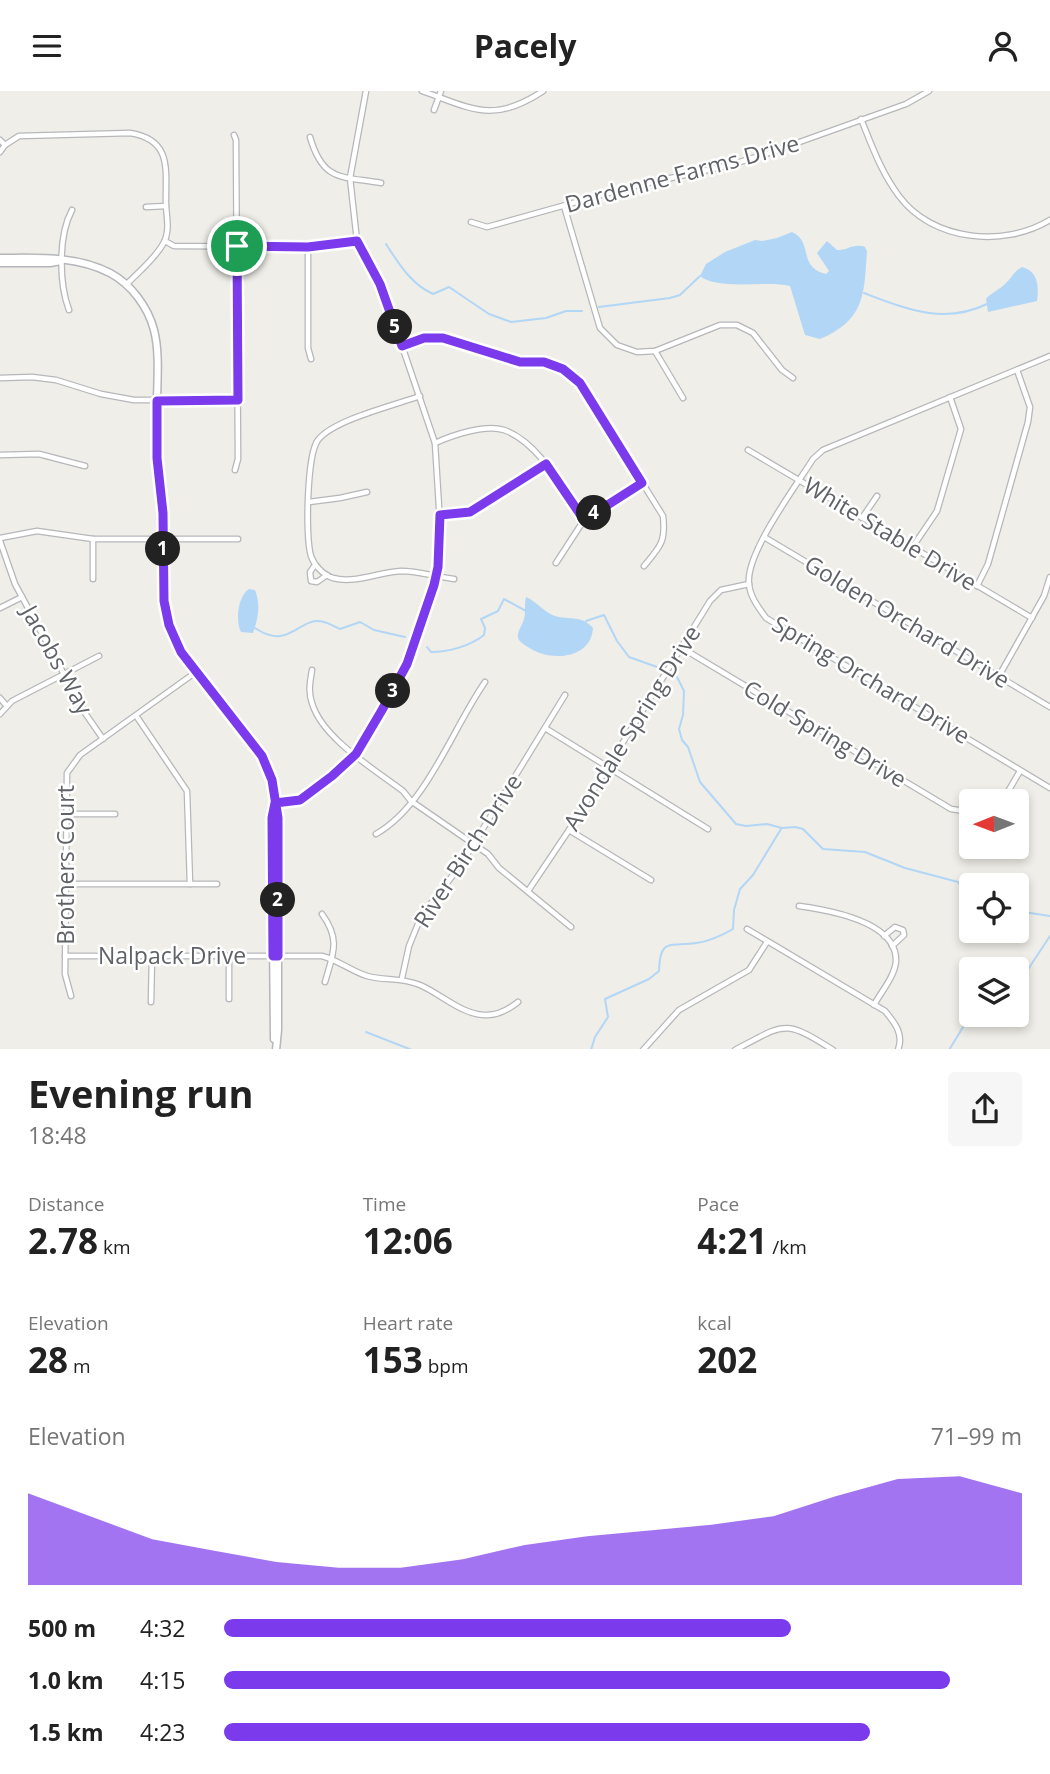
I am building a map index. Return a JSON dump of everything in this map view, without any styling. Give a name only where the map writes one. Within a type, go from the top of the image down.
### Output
[{"type":"street","points":[[275,803],[300,800],[356,754],[407,664],[436,577],[440,515],[435,443],[380,284],[357,241],[350,178],[366,91]]},
{"type":"street","points":[[422,91],[439,94],[483,112],[499,112],[527,101],[543,91]]},
{"type":"street","name":"Dardenne Farms Drive","points":[[471,222],[487,227],[630,187],[730,165],[906,104],[929,91]]},
{"type":"street","points":[[434,110],[439,94]]},
{"type":"street","points":[[861,119],[881,169],[900,198],[930,222],[950,231],[990,238],[1023,232],[1050,220]]},
{"type":"street","points":[[0,152],[5,145],[19,137],[130,133],[146,137],[153,142],[163,154],[167,167],[168,226],[165,241],[156,254],[126,285]]},
{"type":"street","points":[[153,142],[159,134]]},
{"type":"street","points":[[234,135],[238,400],[238,459],[235,470]]},
{"type":"street","points":[[310,137],[316,157],[324,167],[340,177],[381,183]]},
{"type":"street","points":[[0,140],[5,145]]},
{"type":"street","points":[[146,207],[166,206]]},
{"type":"street","points":[[564,206],[600,328],[608,337],[626,349],[637,352],[655,351],[720,325],[737,325],[753,333],[782,370],[793,378]]},
{"type":"street","points":[[69,310],[63,291],[63,230],[72,210]]},
{"type":"street","points":[[165,241],[174,246],[308,247],[357,241]]},
{"type":"street","points":[[308,247],[308,348],[311,359]]},
{"type":"street","points":[[0,258],[50,258],[91,265],[112,274],[126,285],[147,311],[153,327],[157,355],[157,458],[163,513],[165,612],[177,644],[257,748],[272,780],[275,803],[272,818],[275,956],[273,1030],[276,1048]]},
{"type":"street","points":[[0,263],[50,263],[63,260]]},
{"type":"street","points":[[402,346],[424,338],[443,338],[520,362],[544,362],[563,369],[580,383],[663,516],[665,533],[661,545],[644,566]]},
{"type":"street","points":[[655,351],[683,398]]},
{"type":"street","points":[[749,584],[751,565],[764,537],[813,459],[830,446],[1050,356]]},
{"type":"street","points":[[563,369],[567,362]]},
{"type":"street","points":[[977,586],[988,564],[1029,414],[1030,407],[1017,370]]},
{"type":"street","points":[[0,378],[32,377],[125,398],[157,401],[238,400]]},
{"type":"street","points":[[420,396],[344,422],[327,431],[318,440],[311,453],[309,545],[315,565],[333,578],[351,579],[405,571],[454,579]]},
{"type":"street","points":[[912,548],[937,511],[961,429],[950,397]]},
{"type":"street","points":[[435,443],[457,434],[504,430],[536,450],[584,520]]},
{"type":"street","name":"White Stable Drive","points":[[748,450],[1032,618]]},
{"type":"street","points":[[0,455],[39,454],[85,466]]},
{"type":"street","points":[[440,515],[470,512],[546,464]]},
{"type":"street","points":[[556,563],[584,520],[642,483]]},
{"type":"street","points":[[309,502],[367,492]]},
{"type":"street","points":[[862,518],[877,496]]},
{"type":"street","points":[[0,539],[37,531],[93,539],[238,539]]},
{"type":"street","name":"Golden Orchard Drive","points":[[764,537],[1050,707]]},
{"type":"street","name":"Jacobs Way","points":[[0,539],[9,571],[22,597],[85,713],[103,739]]},
{"type":"street","points":[[93,539],[93,579]]},
{"type":"street","points":[[315,565],[310,572],[312,581],[317,582],[327,575]]},
{"type":"street","points":[[999,677],[1044,596],[1050,577]]},
{"type":"street","name":"Avondale Spring Drive","points":[[528,891],[569,830],[705,608],[716,594],[749,584]]},
{"type":"street","name":"Spring Orchard Drive","points":[[749,584],[753,597],[766,618],[1050,788]]},
{"type":"street","points":[[0,608],[22,597]]},
{"type":"street","name":"Cold Spring Drive","points":[[682,648],[951,809],[959,810]]},
{"type":"street","points":[[0,714],[6,705],[99,656]]},
{"type":"street","points":[[312,670],[309,688],[316,714],[326,729],[411,801],[474,844],[571,927]]},
{"type":"street","name":"Brothers Court","points":[[71,996],[65,974],[65,814],[69,768],[80,755],[137,717],[196,672]]},
{"type":"street","points":[[376,834],[399,817],[424,784],[485,682]]},
{"type":"street","name":"River Birch Drive","points":[[402,978],[409,946],[418,924],[474,844],[565,695]]},
{"type":"street","points":[[0,698],[6,705]]},
{"type":"street","points":[[137,717],[187,791],[190,884]]},
{"type":"street","points":[[545,728],[708,829]]},
{"type":"street","points":[[1010,789],[1020,771]]},
{"type":"street","points":[[65,814],[115,814]]},
{"type":"street","points":[[569,830],[651,880]]},
{"type":"street","points":[[66,884],[217,884]]},
{"type":"street","points":[[799,906],[848,915],[884,936],[892,946],[896,962],[894,972],[874,1005]]},
{"type":"street","points":[[322,914],[331,927],[334,938],[332,959],[325,982]]},
{"type":"street","points":[[884,936],[895,927],[901,928],[904,936],[892,946]]},
{"type":"street","points":[[747,929],[885,1011],[898,1028],[901,1043],[898,1049]]},
{"type":"street","points":[[643,1049],[679,1010],[749,969],[767,942]]},
{"type":"street","name":"Nalpack Drive","points":[[65,956],[322,956],[332,959]]},
{"type":"street","points":[[151,1002],[152,956]]},
{"type":"street","points":[[229,956],[229,999]]},
{"type":"street","points":[[332,959],[365,976],[402,978],[470,1013],[501,1013],[519,1002]]},
{"type":"street","points":[[735,1049],[782,1027],[809,1034],[833,1049]]},
{"type":"water","points":[[792,232],[803,242],[812,266],[826,274],[829,271],[817,253],[827,241],[837,250],[861,246],[867,251],[863,293],[854,314],[835,332],[820,339],[805,335],[790,286],[718,283],[700,276],[706,264],[725,252],[755,240],[777,238]]},
{"type":"water","points":[[1022,267],[1031,272],[1036,280],[1037,301],[988,312],[986,299]]},
{"type":"water","points":[[249,589],[255,590],[258,601],[253,633],[241,632],[238,621],[242,597]]},
{"type":"water","points":[[526,597],[551,614],[589,624],[593,628],[585,647],[568,655],[557,656],[537,652],[522,643],[518,635],[525,616]]},
{"type":"waterway","points":[[386,244],[406,273],[425,290],[433,294],[449,287],[489,314],[511,322],[546,318],[566,311],[582,311]]},
{"type":"waterway","points":[[599,307],[680,295],[700,276]]},
{"type":"waterway","points":[[864,293],[910,309],[940,314],[971,310],[987,304]]},
{"type":"waterway","points":[[427,647],[431,652],[445,651],[478,639],[484,635],[485,628],[481,619],[498,611],[504,599],[526,611]]},
{"type":"waterway","points":[[586,621],[604,615],[617,641],[629,657],[657,667]]},
{"type":"waterway","points":[[255,628],[277,636],[286,635],[315,621],[340,629],[360,622],[374,630],[405,637]]},
{"type":"waterway","points":[[677,677],[684,691],[683,715],[679,729],[682,740],[688,747],[700,782],[736,824],[767,824],[803,829],[823,849],[865,852],[905,868],[959,883]]},
{"type":"waterway","points":[[591,1049],[595,1037],[608,1017],[605,999],[649,979],[659,971],[664,948],[705,941],[733,929],[734,910],[740,889],[753,875],[781,829]]},
{"type":"waterway","points":[[1029,913],[1050,916]]},
{"type":"waterway","points":[[1029,968],[1050,936]]},
{"type":"waterway","points":[[950,1049],[963,1027]]},
{"type":"waterway","points":[[366,1032],[409,1049]]},
{"type":"route","points":[[237,246],[238,400],[157,401],[164,601],[169,625],[181,652],[257,748],[272,780],[275,803],[278,818],[278,956],[273,956],[272,818],[275,803],[300,800],[332,776],[356,754],[382,710],[407,664],[434,585],[438,567],[440,515],[470,512],[483,506],[546,464],[584,520],[642,483],[580,383],[563,369],[544,362],[520,362],[443,338],[424,338],[402,346],[380,284],[357,241],[308,247],[237,246]]}]
